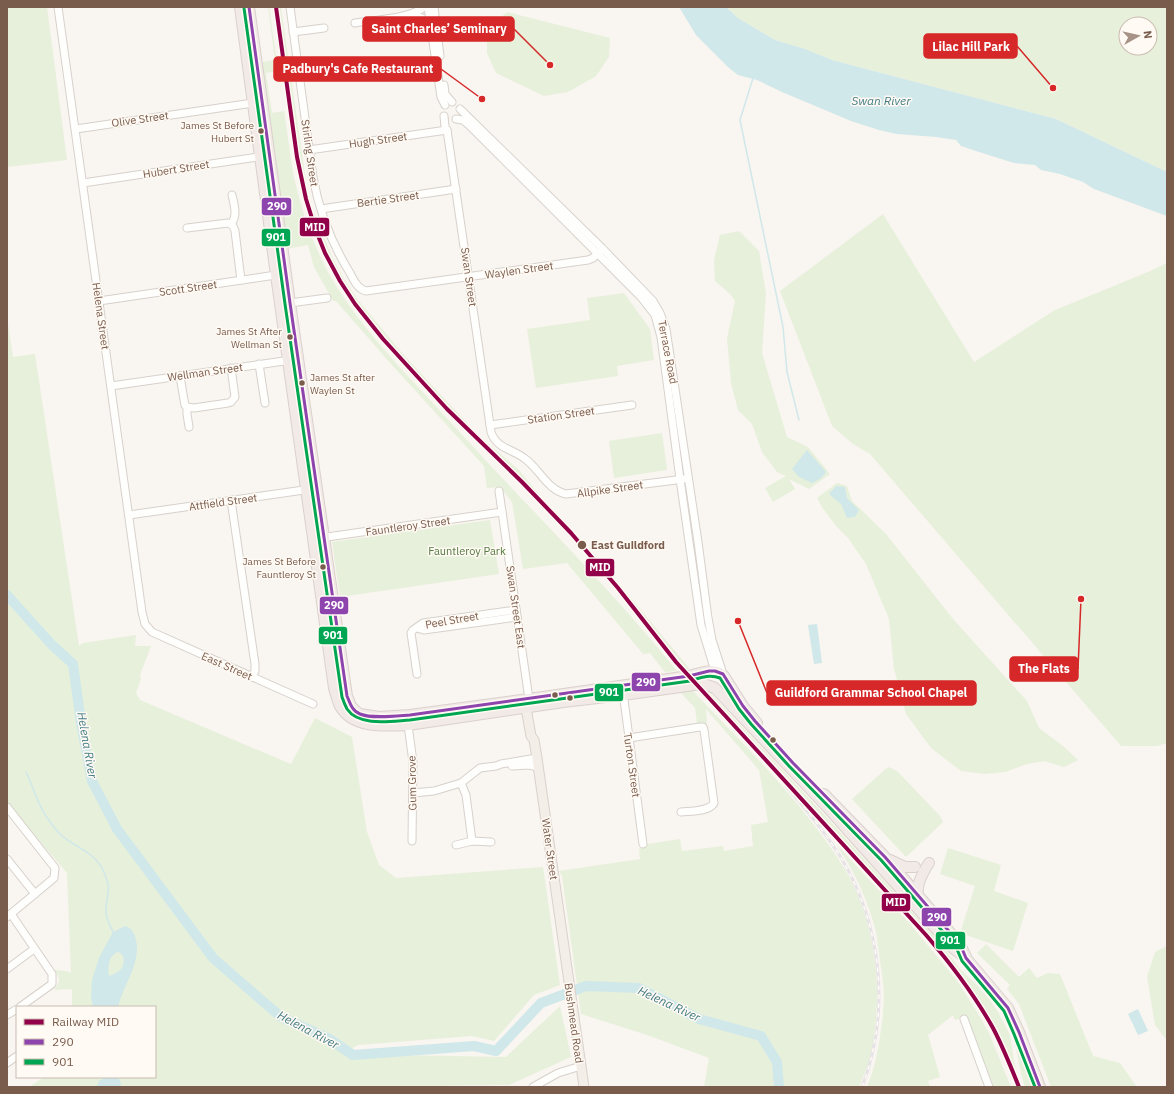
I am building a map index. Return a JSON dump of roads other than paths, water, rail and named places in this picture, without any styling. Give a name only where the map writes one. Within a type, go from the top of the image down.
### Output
[{"type":"highway","points":[[240,7],[253,103],[265,156],[290,303],[299,436],[334,688],[339,705],[352,719],[360,722],[384,725],[408,725],[623,690],[708,672],[719,672]]},
{"type":"highway","points":[[249,7],[276,275],[294,359],[305,401],[347,696],[351,706],[360,714],[379,717],[529,705]]},
{"type":"highway","points":[[299,436],[300,420],[298,405],[300,402],[305,401]]},
{"type":"highway","points":[[719,672],[720,681],[732,698],[733,706]]},
{"type":"highway","points":[[719,672],[743,706],[765,732],[793,763],[885,857],[918,895],[960,944],[966,958]]},
{"type":"highway","points":[[623,690],[704,684],[717,689],[828,808],[954,949],[966,958],[1008,1008],[1040,1087]]},
{"type":"highway","points":[[885,857],[905,867],[915,867]]},
{"type":"highway","points":[[918,895],[919,883],[929,863]]},
{"type":"main road","name":"Water Street","points":[[529,705],[535,735],[534,740],[565,958]]},
{"type":"main road","name":"Bushmead Road","points":[[565,958],[584,1087]]},
{"type":"street","name":"Helena Street","points":[[58,7],[142,612],[145,624]]},
{"type":"street","name":"Stirling Street","points":[[290,7],[315,188],[334,244],[357,285],[361,289]]},
{"type":"street","points":[[354,23],[407,16],[416,13],[424,7]]},
{"type":"street","points":[[428,7],[441,97],[448,104],[456,104],[460,109],[459,115],[454,119],[447,130]]},
{"type":"street","points":[[434,7],[444,91],[448,104]]},
{"type":"street","points":[[407,16],[421,17],[430,24]]},
{"type":"street","points":[[293,32],[324,28]]},
{"type":"street","name":"Olive Street","points":[[76,129],[253,103]]},
{"type":"street","points":[[448,104],[442,110],[444,116],[447,119],[454,119]]},
{"type":"street","name":"Terrace Road","points":[[460,109],[600,251],[655,315],[661,337],[701,625],[719,672]]},
{"type":"street","name":"Swan Street","points":[[444,116],[490,425]]},
{"type":"street","name":"Terrace Road","points":[[454,119],[463,120],[469,125],[653,301],[660,313],[666,329],[708,618],[719,672]]},
{"type":"street","name":"Hugh Street","points":[[310,150],[447,130]]},
{"type":"street","name":"Hubert Street","points":[[82,183],[265,156]]},
{"type":"street","name":"Bertie Street","points":[[321,209],[456,189]]},
{"type":"street","points":[[231,224],[235,216],[232,195]]},
{"type":"street","points":[[187,228],[228,223],[231,224],[235,231],[241,280]]},
{"type":"street","name":"Waylen Street","points":[[361,289],[366,291],[588,260],[593,258],[600,251]]},
{"type":"street","name":"Scott Street","points":[[99,301],[276,275]]},
{"type":"street","points":[[290,303],[327,298]]},
{"type":"street","name":"Wellman Street","points":[[111,386],[294,359]]},
{"type":"street","points":[[259,364],[265,403]]},
{"type":"street","points":[[187,407],[194,408],[228,403],[233,400],[235,393],[231,368]]},
{"type":"street","points":[[180,376],[184,400],[187,407],[189,427]]},
{"type":"street","name":"Station Street","points":[[490,425],[632,405]]},
{"type":"street","name":"Allpike Street","points":[[490,425],[494,440],[501,446],[526,459],[550,485],[560,493],[572,494],[688,478]]},
{"type":"street","name":"Attfield Street","points":[[129,515],[317,489]]},
{"type":"street","name":"Swan Street East","points":[[499,491],[529,705]]},
{"type":"street","points":[[231,500],[255,664],[255,671],[252,677]]},
{"type":"street","name":"Fauntleroy Street","points":[[314,539],[502,512]]},
{"type":"street","name":"Peel Street","points":[[417,674],[412,633],[413,630],[423,623],[517,613]]},
{"type":"street","name":"East Street","points":[[145,624],[152,632],[312,704]]},
{"type":"street","name":"Turton Street","points":[[623,690],[643,844]]},
{"type":"street","name":"Gum Grove","points":[[408,725],[413,762],[412,840]]},
{"type":"street","points":[[629,738],[703,727],[714,799],[712,806],[708,809],[681,812]]},
{"type":"street","points":[[413,792],[434,791],[461,783],[480,768],[537,758]]},
{"type":"street","points":[[496,766],[502,768],[529,765],[538,767]]},
{"type":"street","points":[[461,783],[466,795],[472,842]]},
{"type":"street","points":[[7,807],[56,868],[54,878],[9,915],[52,974],[52,984],[31,1004]]},
{"type":"street","points":[[456,845],[472,842],[491,842]]},
{"type":"street","points":[[8,861],[35,894]]},
{"type":"street","points":[[7,969],[34,948]]},
{"type":"street","points":[[7,1016],[16,1010]]},
{"type":"street","points":[[964,1020],[989,1087]]},
{"type":"street","points":[[7,1063],[16,1057]]},
{"type":"street","points":[[533,1087],[558,1073],[581,1066]]},
{"type":"water","name":"Swan River","points":[[679,7],[726,7],[738,18],[775,40],[805,49],[832,60],[1056,119],[1167,172],[1167,216],[1094,189],[1083,182],[1060,174],[1041,170],[1035,165],[1014,163],[961,146],[956,140],[897,134],[851,121],[757,80],[738,75],[696,35]]},
{"type":"water","points":[[807,450],[826,472],[822,477],[812,483],[799,477],[792,469]]},
{"type":"water","points":[[836,486],[845,487],[847,498],[859,510],[855,517],[847,518],[841,504],[829,494]]},
{"type":"water","points":[[817,624],[822,663],[814,664],[808,625]]},
{"type":"water","points":[[125,926],[132,931],[137,945],[137,954],[132,972],[118,1006],[93,1006],[91,997],[92,980],[99,958],[113,932]],"holes":[[[118,952],[122,955],[124,961],[121,969],[109,976],[110,959]]]},
{"type":"water","points":[[1138,1009],[1148,1031],[1138,1035],[1128,1014]]},
{"type":"water","points":[[104,1078],[117,1078],[120,1080],[121,1085],[119,1087],[97,1087],[99,1081]]},
{"type":"waterway","points":[[753,78],[740,120],[783,327],[787,372],[799,420]]},
{"type":"waterway","name":"Helena River","points":[[7,595],[52,645],[73,664],[81,723],[92,781],[117,829],[213,958],[281,1017],[328,1038],[353,1055],[474,1046],[496,1051],[541,1003],[586,986],[639,988],[699,1019],[761,1036],[777,1062],[779,1087]]},
{"type":"waterway","points":[[26,772],[41,807],[53,826],[65,838],[89,853],[99,863],[103,870],[108,887],[106,915],[113,932]]},
{"type":"railway","points":[[728,717],[750,746]]},
{"type":"railway","points":[[786,786],[814,820],[840,856],[854,883],[865,911],[873,940],[878,969],[879,999],[877,1029],[871,1058],[862,1087]]},
{"type":"rail line","name":"MID","points":[[276,7],[297,157],[306,199],[325,253],[340,281],[355,304],[383,339],[447,409],[522,482],[571,533],[618,588],[676,662],[926,935],[953,968],[986,1015],[1000,1042],[1019,1087]]},
{"type":"place","name":"Saint Charles’ Seminary","points":[[550,65]]},
{"type":"place","name":"Lilac Hill Park","points":[[1053,88]]},
{"type":"place","name":"Padbury's Cafe Restaurant","points":[[482,99]]},
{"type":"place","name":"James St Before Hubert St","points":[[261,131]]},
{"type":"place","name":"James St After Wellman St","points":[[290,337]]},
{"type":"place","name":"James St after Waylen St","points":[[302,383]]},
{"type":"place","name":"East Guildford","points":[[582,545]]},
{"type":"place","name":"James St Before Fauntleroy St","points":[[323,567]]},
{"type":"place","name":"The Flats","points":[[1081,599]]},
{"type":"place","name":"Guildford Grammar School Chapel","points":[[738,621]]},
{"type":"park label","name":"Fauntleroy Park","points":[[467,551]]}]
